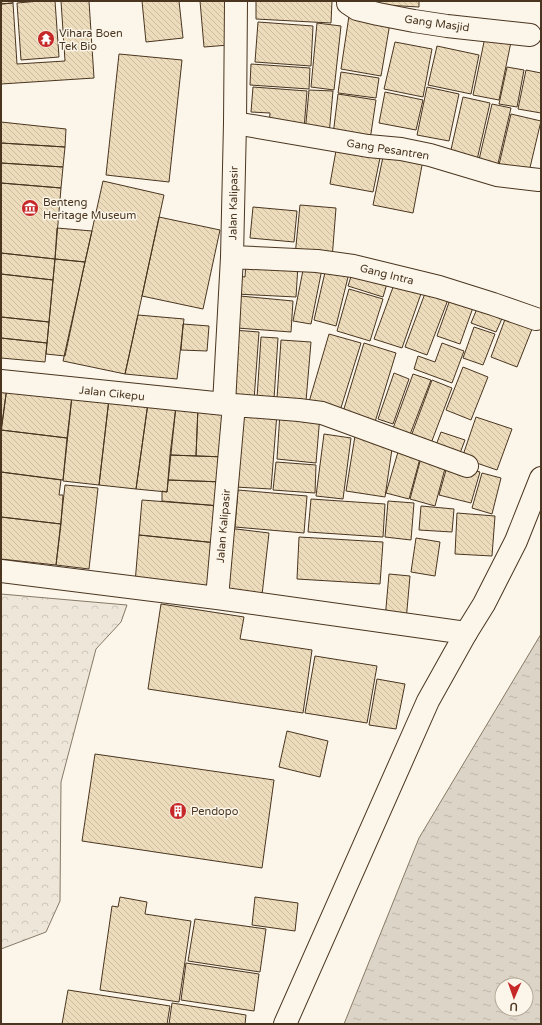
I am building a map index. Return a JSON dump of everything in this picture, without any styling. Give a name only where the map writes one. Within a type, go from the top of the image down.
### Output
[{"type":"street","name":"Jalan Kalipasir","points":[[216,598],[229,405],[236,1]]},
{"type":"street","name":"Gang Masjid","points":[[348,1],[348,3],[357,9],[378,14],[447,26],[530,35]]},
{"type":"street","name":"Gang Pesantren","points":[[235,123],[368,146],[401,149],[430,155],[497,175],[539,180]]},
{"type":"street","name":"Gang Intra","points":[[232,257],[316,261],[353,266],[439,287],[536,319]]},
{"type":"street","name":"Jalan Cikepu","points":[[1,381],[229,405],[322,413],[467,466]]},
{"type":"street","points":[[285,1024],[428,701],[484,604],[516,541],[541,478]]},
{"type":"street","points":[[1,571],[216,598],[466,633]]},
{"type":"green space","points":[[1,594],[127,605],[121,622],[96,649],[61,782],[60,901],[46,932],[1,949]]},
{"type":"water","points":[[541,634],[541,1024],[344,1024],[419,838]]},
{"type":"building","points":[[1,1],[13,1],[13,3],[1,4]]},
{"type":"building","points":[[55,1],[59,57],[21,60],[17,3]]},
{"type":"building","points":[[61,1],[89,1],[94,78],[1,84],[1,4],[13,3],[17,64],[65,61]]},
{"type":"building","points":[[142,1],[179,1],[183,38],[146,42]]},
{"type":"building","points":[[200,1],[225,1],[229,45],[204,47]]},
{"type":"building","points":[[256,1],[332,1],[331,23],[256,19]]},
{"type":"building","points":[[351,1],[419,1],[419,7],[351,3]]},
{"type":"building","points":[[349,16],[390,23],[381,76],[341,69]]},
{"type":"building","points":[[258,22],[313,26],[311,66],[255,62]]},
{"type":"building","points":[[317,23],[341,26],[334,90],[311,87]]},
{"type":"building","points":[[485,37],[511,42],[499,100],[473,95]]},
{"type":"building","points":[[395,42],[432,49],[423,97],[384,89]]},
{"type":"building","points":[[437,46],[479,55],[471,94],[428,85]]},
{"type":"building","points":[[119,54],[182,60],[169,182],[106,175]]},
{"type":"building","points":[[251,64],[310,68],[309,89],[250,85]]},
{"type":"building","points":[[507,67],[524,70],[517,107],[499,104]]},
{"type":"building","points":[[526,70],[541,73],[541,113],[518,109]]},
{"type":"building","points":[[341,72],[379,78],[376,98],[338,93]]},
{"type":"building","points":[[253,87],[307,91],[304,129],[269,126],[270,113],[251,112]]},
{"type":"building","points":[[427,87],[459,94],[449,141],[417,135]]},
{"type":"building","points":[[309,90],[333,91],[329,135],[305,133]]},
{"type":"building","points":[[385,92],[423,100],[416,130],[379,123]]},
{"type":"building","points":[[338,94],[376,100],[370,140],[333,135]]},
{"type":"building","points":[[463,97],[490,103],[477,160],[450,154]]},
{"type":"building","points":[[492,104],[511,108],[497,168],[478,164]]},
{"type":"building","points":[[511,114],[541,121],[528,176],[498,169]]},
{"type":"building","points":[[1,122],[66,129],[65,147],[1,143]]},
{"type":"building","points":[[1,143],[65,147],[63,167],[1,163]]},
{"type":"building","points":[[337,145],[381,153],[373,192],[330,184]]},
{"type":"building","points":[[384,152],[423,160],[413,213],[373,205]]},
{"type":"building","points":[[1,163],[63,167],[61,188],[1,183]]},
{"type":"building","points":[[103,181],[164,195],[125,374],[63,361]]},
{"type":"building","name":"Benteng Heritage Museum","points":[[1,183],[61,188],[55,259],[1,253]]},
{"type":"building","points":[[300,205],[336,208],[332,259],[295,256]]},
{"type":"building","points":[[253,207],[297,211],[294,242],[250,238]]},
{"type":"building","points":[[159,217],[220,230],[203,309],[142,296]]},
{"type":"building","points":[[57,228],[92,231],[85,262],[55,259]]},
{"type":"building","points":[[1,253],[55,259],[53,280],[1,274]]},
{"type":"building","points":[[55,259],[85,262],[65,356],[46,354]]},
{"type":"building","points":[[246,262],[298,265],[296,297],[236,294],[237,276],[245,277]]},
{"type":"building","points":[[304,265],[322,269],[311,324],[293,321]]},
{"type":"building","points":[[354,267],[389,277],[383,297],[348,286]]},
{"type":"building","points":[[326,268],[349,273],[336,326],[314,320]]},
{"type":"building","points":[[1,274],[53,280],[49,322],[1,317]]},
{"type":"building","points":[[396,279],[423,288],[402,348],[374,339]]},
{"type":"building","points":[[427,288],[449,297],[427,355],[405,347]]},
{"type":"building","points":[[349,289],[383,299],[370,341],[337,331]]},
{"type":"building","points":[[452,294],[475,302],[460,344],[437,336]]},
{"type":"building","points":[[240,296],[293,301],[291,332],[237,328]]},
{"type":"building","points":[[479,304],[504,314],[496,332],[471,323]]},
{"type":"building","points":[[507,314],[534,324],[517,367],[491,357]]},
{"type":"building","points":[[138,315],[184,319],[177,379],[125,374]]},
{"type":"building","points":[[1,317],[49,322],[47,343],[1,338]]},
{"type":"building","points":[[183,324],[209,326],[207,351],[181,350]]},
{"type":"building","points":[[474,327],[495,334],[483,365],[463,358]]},
{"type":"building","points":[[233,330],[259,332],[254,400],[230,399]]},
{"type":"building","points":[[329,334],[361,343],[340,411],[309,402]]},
{"type":"building","points":[[261,337],[278,338],[274,399],[257,398]]},
{"type":"building","points":[[1,338],[47,343],[45,362],[1,358]]},
{"type":"building","points":[[281,340],[311,342],[306,401],[277,398]]},
{"type":"building","points":[[364,343],[396,353],[375,422],[343,412]]},
{"type":"building","points":[[442,343],[464,351],[452,383],[414,369],[418,356],[435,362]]},
{"type":"building","points":[[463,367],[488,377],[471,420],[446,410]]},
{"type":"building","points":[[394,373],[409,379],[393,424],[378,419]]},
{"type":"building","points":[[413,374],[431,380],[409,437],[392,431]]},
{"type":"building","points":[[432,380],[452,388],[430,446],[410,439]]},
{"type":"building","points":[[1,386],[7,387],[1,433]]},
{"type":"building","points":[[7,387],[72,396],[67,438],[1,430]]},
{"type":"building","points":[[72,396],[109,399],[99,485],[63,481]]},
{"type":"building","points":[[109,399],[148,403],[136,489],[99,485]]},
{"type":"building","points":[[148,403],[176,406],[167,492],[136,489]]},
{"type":"building","points":[[176,406],[198,407],[196,456],[170,455]]},
{"type":"building","points":[[198,407],[228,408],[226,457],[196,456]]},
{"type":"building","points":[[240,411],[277,413],[271,489],[235,487]]},
{"type":"building","points":[[280,413],[320,415],[316,463],[277,459]]},
{"type":"building","points":[[476,417],[512,429],[497,470],[462,458]]},
{"type":"building","points":[[1,430],[67,438],[63,480],[1,472]]},
{"type":"building","points":[[441,432],[465,440],[457,461],[433,453]]},
{"type":"building","points":[[324,434],[351,438],[343,499],[316,496]]},
{"type":"building","points":[[355,436],[393,442],[385,497],[346,491]]},
{"type":"building","points":[[400,445],[422,451],[409,499],[386,493]]},
{"type":"building","points":[[422,454],[447,461],[435,506],[410,499]]},
{"type":"building","points":[[170,455],[226,457],[224,482],[168,480]]},
{"type":"building","points":[[276,462],[316,465],[315,493],[273,490]]},
{"type":"building","points":[[448,463],[480,472],[471,503],[439,495]]},
{"type":"building","points":[[1,472],[61,480],[59,495],[63,495],[61,524],[1,517]]},
{"type":"building","points":[[482,473],[501,478],[492,514],[472,508]]},
{"type":"building","points":[[168,480],[222,482],[220,506],[162,501],[162,491],[167,492]]},
{"type":"building","points":[[65,485],[98,488],[89,569],[56,565]]},
{"type":"building","points":[[238,490],[307,496],[304,533],[235,527]]},
{"type":"building","points":[[311,499],[385,504],[383,537],[308,532]]},
{"type":"building","points":[[142,500],[220,506],[217,543],[139,535]]},
{"type":"building","points":[[388,501],[414,503],[411,540],[385,537]]},
{"type":"building","points":[[421,506],[454,509],[452,532],[419,530]]},
{"type":"building","points":[[457,513],[495,516],[492,556],[455,554]]},
{"type":"building","points":[[1,517],[61,524],[56,565],[1,559]]},
{"type":"building","points":[[228,528],[269,533],[262,595],[221,590]]},
{"type":"building","points":[[139,535],[217,543],[214,589],[135,583]]},
{"type":"building","points":[[299,537],[383,542],[380,584],[297,579]]},
{"type":"building","points":[[416,538],[440,542],[435,576],[411,572]]},
{"type":"building","points":[[389,574],[410,576],[406,621],[385,619]]},
{"type":"building","points":[[161,604],[244,617],[240,639],[312,650],[303,713],[148,689]]},
{"type":"building","points":[[315,656],[377,666],[367,723],[305,713]]},
{"type":"building","points":[[377,679],[405,684],[396,729],[369,725]]},
{"type":"building","points":[[287,731],[328,741],[320,777],[279,767]]},
{"type":"building","name":"Pendopo","points":[[95,754],[274,780],[262,868],[82,841]]},
{"type":"building","points":[[120,897],[147,902],[145,914],[191,921],[179,1002],[100,990],[112,906],[118,907]]},
{"type":"building","points":[[255,897],[298,903],[295,931],[252,925]]},
{"type":"building","points":[[195,919],[266,929],[260,972],[188,961]]},
{"type":"building","points":[[186,963],[259,974],[254,1011],[181,1000]]},
{"type":"building","points":[[68,990],[170,1006],[167,1024],[62,1024]]},
{"type":"building","points":[[172,1003],[246,1015],[245,1024],[169,1024]]},
{"type":"place","name":"Vihara Boen Tek Bio","points":[[46,39]]},
{"type":"place","name":"Benteng Heritage Museum","points":[[30,208]]},
{"type":"place","name":"Pendopo","points":[[178,811]]}]
